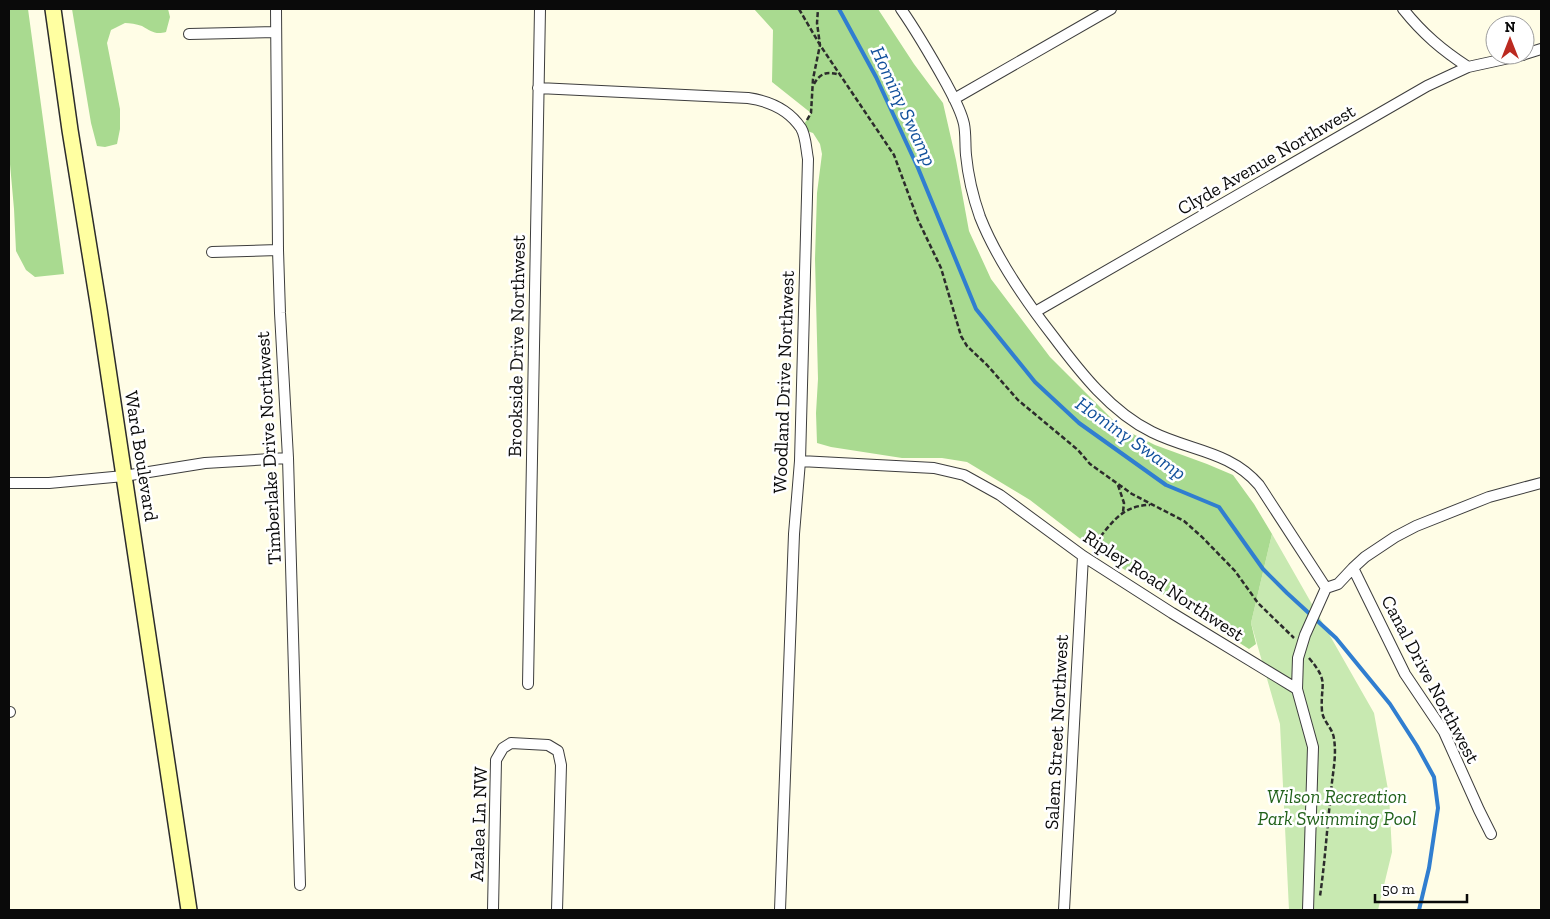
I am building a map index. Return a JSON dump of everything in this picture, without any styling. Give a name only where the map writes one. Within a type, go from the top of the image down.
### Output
[{"type":"main road","name":"Ward Boulevard","points":[[53,9],[189,910]]},
{"type":"street","name":"Timberlake Drive Northwest","points":[[276,9],[278,250],[288,458],[300,885]]},
{"type":"street","name":"Brookside Drive Northwest","points":[[528,684],[540,9]]},
{"type":"street","points":[[901,9],[954,99],[964,125],[968,178],[980,217],[999,256],[1035,312],[1085,376],[1115,407],[1132,421],[1170,440],[1198,448],[1227,460],[1250,475],[1259,485],[1326,588]]},
{"type":"street","points":[[954,99],[1111,9]]},
{"type":"street","points":[[1403,9],[1435,44],[1468,67]]},
{"type":"street","points":[[190,34],[276,32]]},
{"type":"street","name":"Clyde Avenue Northwest","points":[[1035,312],[1427,86],[1468,67],[1485,63]]},
{"type":"street","points":[[538,88],[762,100],[785,112],[801,129]]},
{"type":"street","name":"Woodland Drive Northwest","points":[[780,910],[794,534],[800,461],[808,159],[801,129]]},
{"type":"street","points":[[212,252],[278,250]]},
{"type":"street","points":[[9,483],[49,483],[124,476],[205,463],[288,458]]},
{"type":"street","name":"Ripley Road Northwest","points":[[800,461],[934,468],[964,475],[1000,495],[1084,556],[1172,613],[1297,690]]},
{"type":"street","points":[[1326,588],[1338,584],[1353,568],[1395,537],[1416,525],[1489,497],[1541,483]]},
{"type":"street","name":"Salem Street Northwest","points":[[1064,910],[1084,556]]},
{"type":"street","name":"Canal Drive Northwest","points":[[1353,568],[1405,674],[1444,732],[1478,810],[1491,834]]},
{"type":"street","points":[[1308,910],[1313,747],[1297,690],[1298,658],[1309,624],[1317,611],[1326,588]]},
{"type":"street","name":"Azalea Ln NW","points":[[493,910],[496,760],[503,748],[511,743],[548,745],[558,752],[561,765],[557,910]]},
{"type":"path","points":[[798,9],[894,155],[918,220],[941,268],[961,336],[967,346],[1031,413],[1078,450],[1090,464],[1118,485],[1151,505],[1184,521],[1202,537],[1235,571],[1258,602],[1293,637]]},
{"type":"path","points":[[801,129],[811,113],[813,86],[820,45],[816,23],[818,9]]},
{"type":"path","points":[[813,86],[823,73],[832,72],[840,75]]},
{"type":"path","points":[[1118,485],[1124,503],[1123,512]]},
{"type":"path","points":[[1084,556],[1123,512],[1141,505],[1151,505]]},
{"type":"path","points":[[1301,647],[1320,671],[1324,682],[1322,713],[1334,738],[1335,764],[1320,900]]},
{"type":"green space","points":[[9,9],[28,9],[64,274],[35,277],[26,270],[16,251],[9,153]]},
{"type":"green space","points":[[72,9],[168,9],[170,17],[166,32],[156,33],[142,26],[127,23],[111,30],[107,43],[120,109],[120,129],[117,144],[105,147],[97,146],[91,123]]},
{"type":"green space","points":[[754,9],[878,9],[914,64],[943,103],[969,231],[991,279],[1050,357],[1121,428],[1155,445],[1233,475],[1254,504],[1272,534],[1251,623],[1256,644],[1249,649],[1100,554],[1030,500],[967,462],[942,458],[902,458],[831,447],[817,443],[818,379],[815,259],[817,193],[822,154],[820,144],[813,133],[801,129],[811,113],[772,82],[773,30]]},
{"type":"green space","name":"Wilson Recreation Park Swimming Pool","points":[[1272,534],[1374,713],[1389,795],[1392,852],[1378,910],[1289,910],[1280,724],[1251,623]]},
{"type":"waterway","name":"Hominy Swamp","points":[[839,9],[876,77],[918,168],[976,309],[1035,382],[1079,423],[1166,485],[1219,507],[1263,569],[1336,638],[1390,704],[1434,777],[1438,808],[1429,868],[1419,910]]}]
